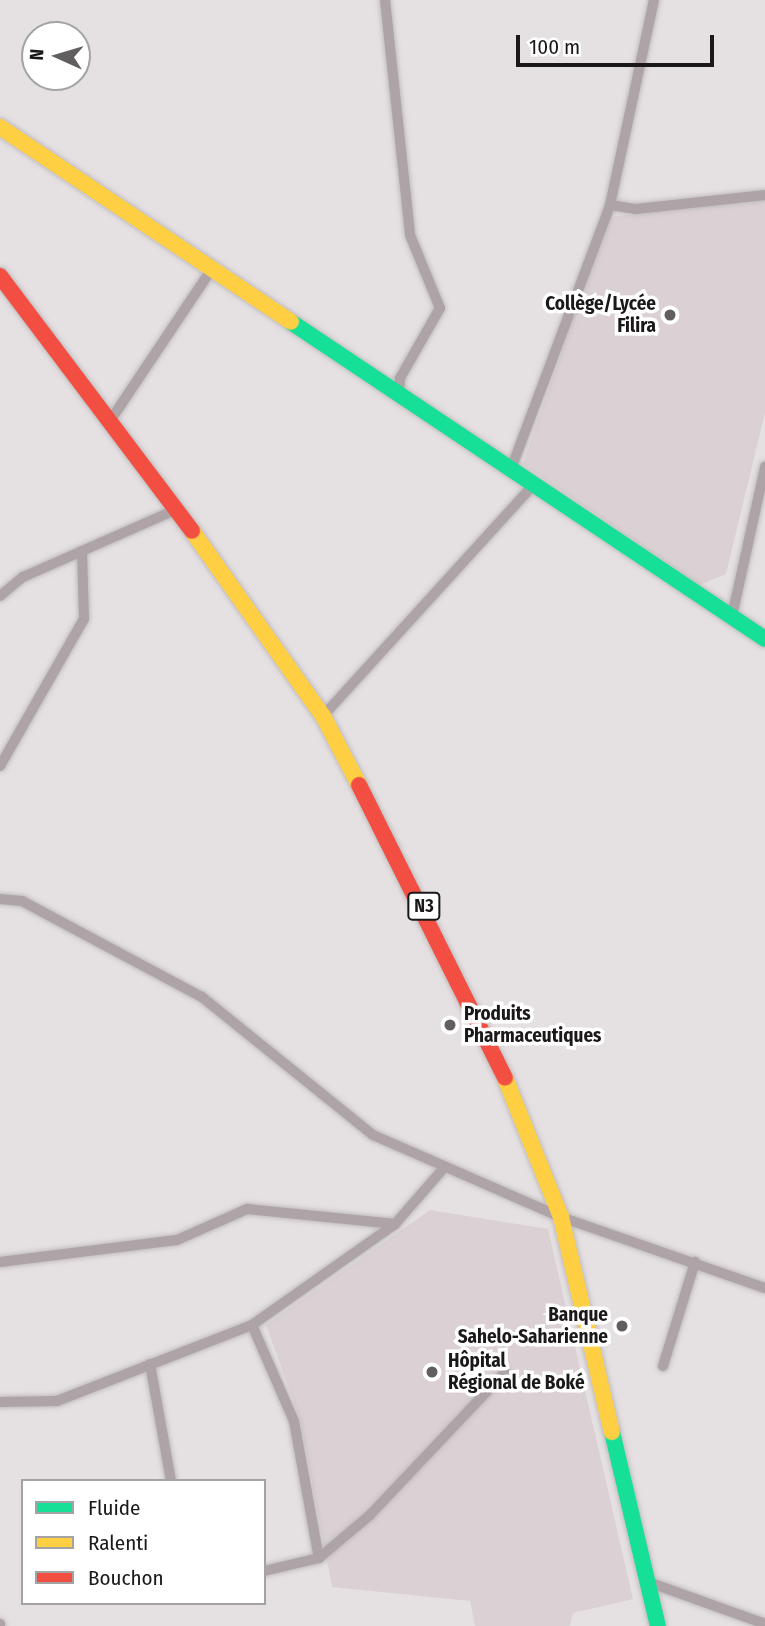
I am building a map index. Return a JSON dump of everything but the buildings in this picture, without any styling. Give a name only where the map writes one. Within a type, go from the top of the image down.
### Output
[{"type":"main road","points":[[0,127],[399,391],[765,639]]},
{"type":"main road","name":"N3","points":[[0,276],[111,418],[323,716],[484,1026],[561,1217],[658,1626]]},
{"type":"street","points":[[385,0],[410,235],[440,307],[400,378],[399,391]]},
{"type":"street","points":[[511,469],[610,205],[654,0]]},
{"type":"street","points":[[610,205],[636,209],[765,195]]},
{"type":"street","points":[[111,418],[213,268]]},
{"type":"street","points":[[732,616],[765,467]]},
{"type":"street","points":[[323,716],[535,484]]},
{"type":"street","points":[[0,596],[23,577],[177,509]]},
{"type":"street","points":[[0,765],[84,619],[82,551]]},
{"type":"street","points":[[0,899],[22,901],[202,997],[373,1135],[443,1169],[561,1217],[765,1288]]},
{"type":"street","points":[[0,1402],[57,1401],[252,1325],[395,1224],[443,1169]]},
{"type":"street","points":[[0,1262],[177,1240],[247,1209],[395,1224]]},
{"type":"street","points":[[663,1366],[695,1262]]},
{"type":"street","points":[[252,1325],[294,1421],[319,1558]]},
{"type":"street","points":[[150,1364],[170,1479]]},
{"type":"street","points":[[266,1571],[319,1558],[370,1515],[505,1372]]},
{"type":"street","points":[[648,1582],[765,1624]]},
{"type":"shaded area","name":"Collège/Lycée Filira","points":[[765,200],[765,413],[726,574],[699,585],[523,464],[608,217]]},
{"type":"shaded area","name":"Hôpital Régional de Boké","points":[[430,1210],[548,1229],[633,1599],[573,1613],[570,1626],[475,1626],[470,1601],[332,1587],[300,1419],[266,1325]]},
{"type":"traffic: fast","points":[[291,322],[765,639]]},
{"type":"traffic: fast","points":[[612,1432],[658,1626]]},
{"type":"traffic: slow","points":[[0,127],[291,322]]},
{"type":"traffic: slow","points":[[192,531],[323,716],[359,785]]},
{"type":"traffic: slow","points":[[505,1078],[561,1217],[612,1432]]},
{"type":"traffic: jam","points":[[0,276],[192,531]]},
{"type":"traffic: jam","points":[[359,785],[505,1078]]},
{"type":"place","name":"Collège/Lycée Filira","points":[[670,315]]},
{"type":"place","name":"Produits Pharmaceutiques","points":[[450,1025]]},
{"type":"place","name":"Banque Sahelo-Saharienne","points":[[622,1326]]},
{"type":"place","name":"Hôpital Régional de Boké","points":[[432,1372]]}]
